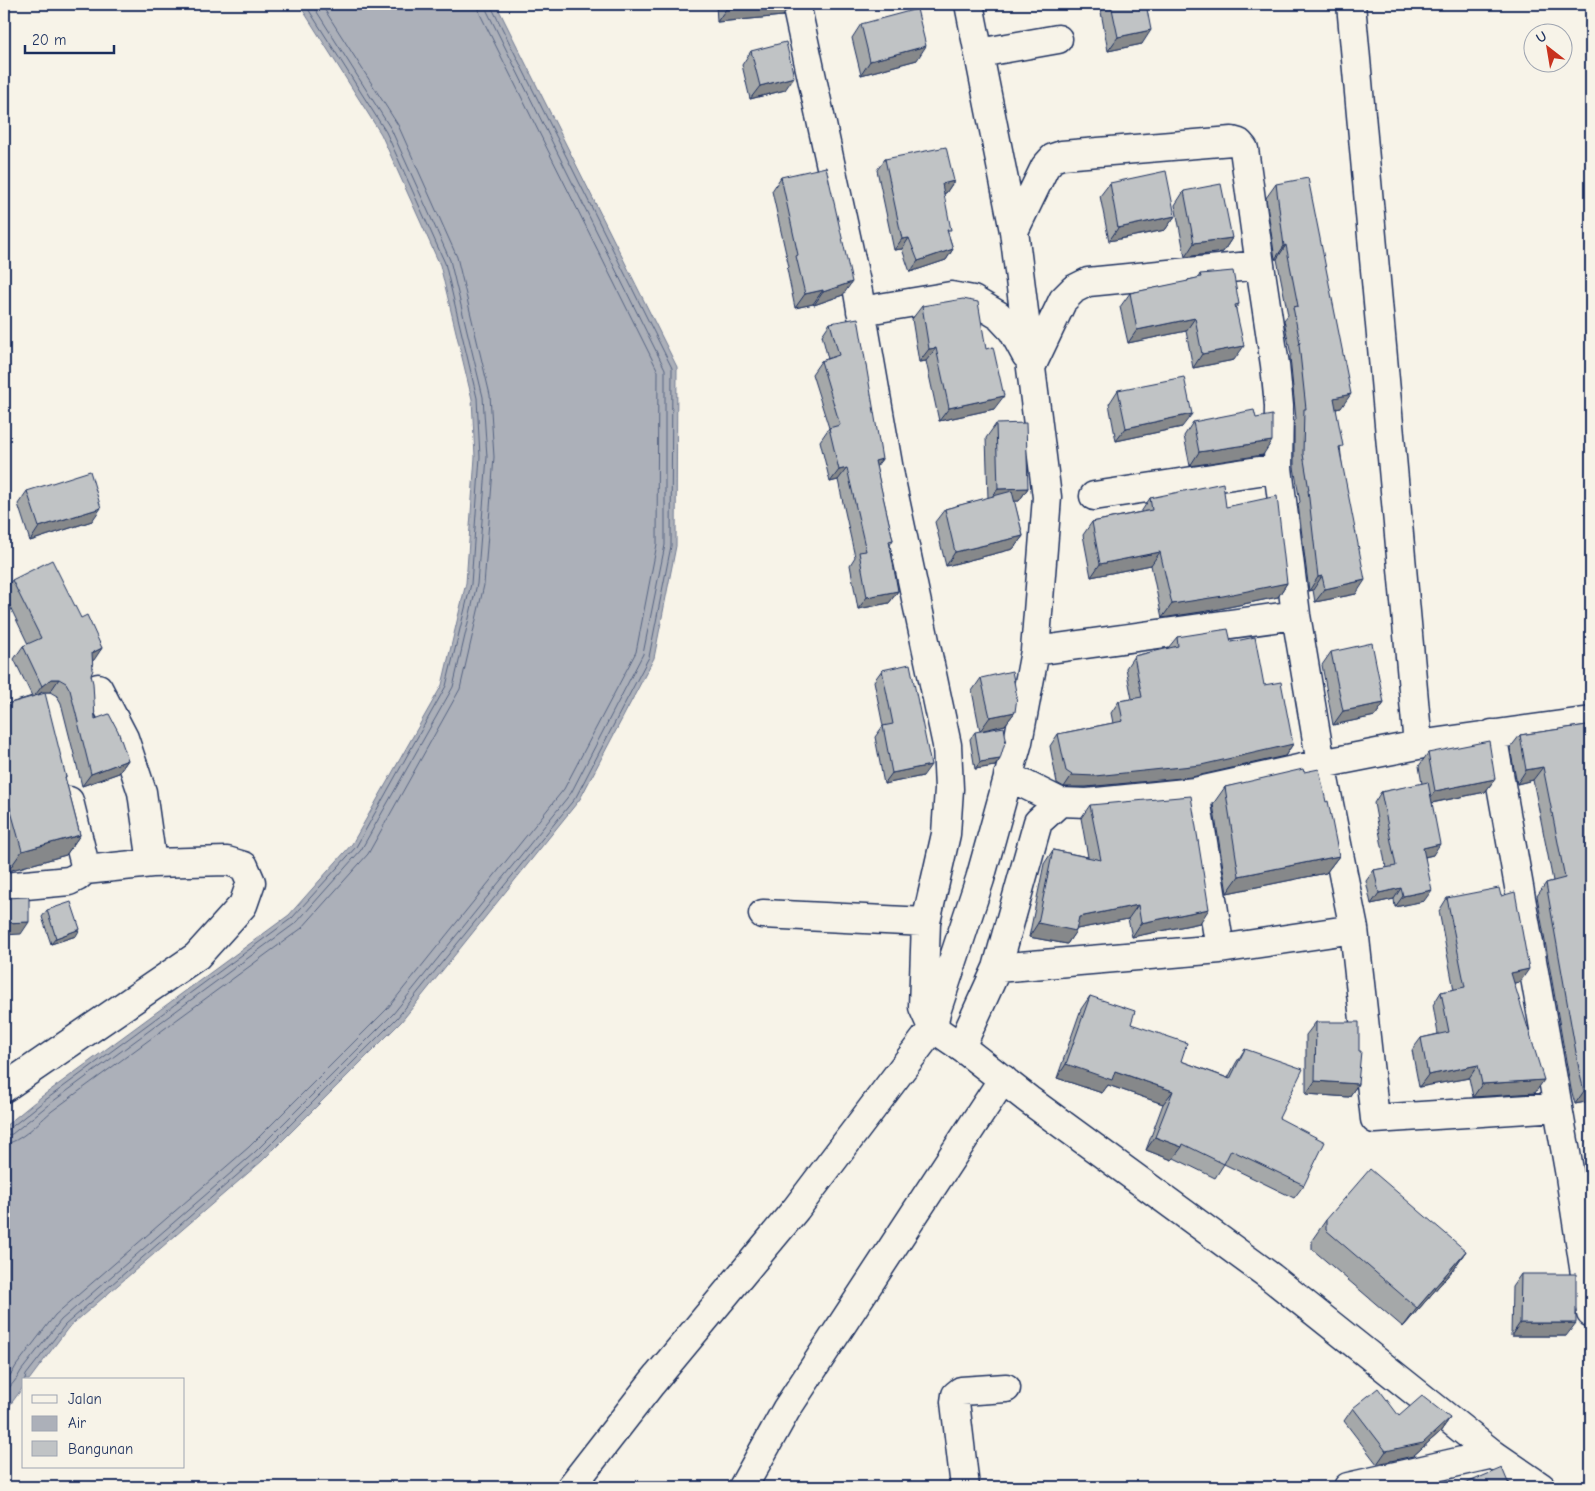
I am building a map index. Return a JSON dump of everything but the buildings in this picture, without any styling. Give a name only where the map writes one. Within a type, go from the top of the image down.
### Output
[{"type":"street","points":[[796,4],[861,310],[890,476],[947,745],[949,789],[946,834],[926,922],[923,1007],[932,1028],[961,1047],[1003,1080],[1272,1277],[1492,1454],[1541,1487]]},
{"type":"street","points":[[571,1487],[651,1384],[796,1209],[932,1028],[980,879],[1018,742],[1035,651],[1047,497],[1014,231],[970,4]]},
{"type":"street","points":[[1351,4],[1418,745]]},
{"type":"street","points":[[979,53],[1058,39]]},
{"type":"street","points":[[1014,231],[1045,168],[1053,158],[1062,155],[1232,141],[1239,143],[1244,148],[1275,365],[1279,406],[1278,468],[1296,614],[1321,764],[1354,929],[1375,1119],[1558,1107]]},
{"type":"street","points":[[1032,365],[1063,300],[1074,289],[1088,282],[1260,265]]},
{"type":"street","points":[[861,310],[951,296],[973,300],[998,315],[1013,331],[1032,365]]},
{"type":"street","points":[[1094,496],[1278,468]]},
{"type":"street","points":[[1035,651],[1296,614]]},
{"type":"street","points":[[98,688],[124,738],[142,792],[152,863]]},
{"type":"street","points":[[1008,776],[1060,802],[1078,803],[1195,792],[1418,745],[1591,721]]},
{"type":"street","points":[[1492,734],[1558,1107],[1591,1312]]},
{"type":"street","points":[[4,887],[69,881],[77,878],[84,870],[84,860],[63,774]]},
{"type":"street","points":[[1195,792],[1220,949]]},
{"type":"street","points":[[961,1047],[997,968],[1038,822],[1060,802]]},
{"type":"street","points":[[4,1088],[197,956],[243,905],[251,882],[244,866],[227,861],[152,863],[84,870]]},
{"type":"street","points":[[764,914],[926,922]]},
{"type":"street","points":[[997,968],[1220,949],[1354,929]]},
{"type":"street","points":[[743,1487],[786,1410],[1003,1080]]},
{"type":"street","points":[[965,1487],[955,1402],[956,1395],[961,1391],[1006,1388]]},
{"type":"street","points":[[1348,1487],[1492,1454]]},
{"type":"water","points":[[299,4],[496,4],[677,367],[676,546],[654,658],[580,799],[401,1022],[262,1161],[68,1328],[30,1378],[22,1378],[22,1389],[4,1413],[4,1127],[41,1097],[289,915],[352,844],[442,685],[466,583],[475,457],[472,399],[440,265],[381,134]]}]
